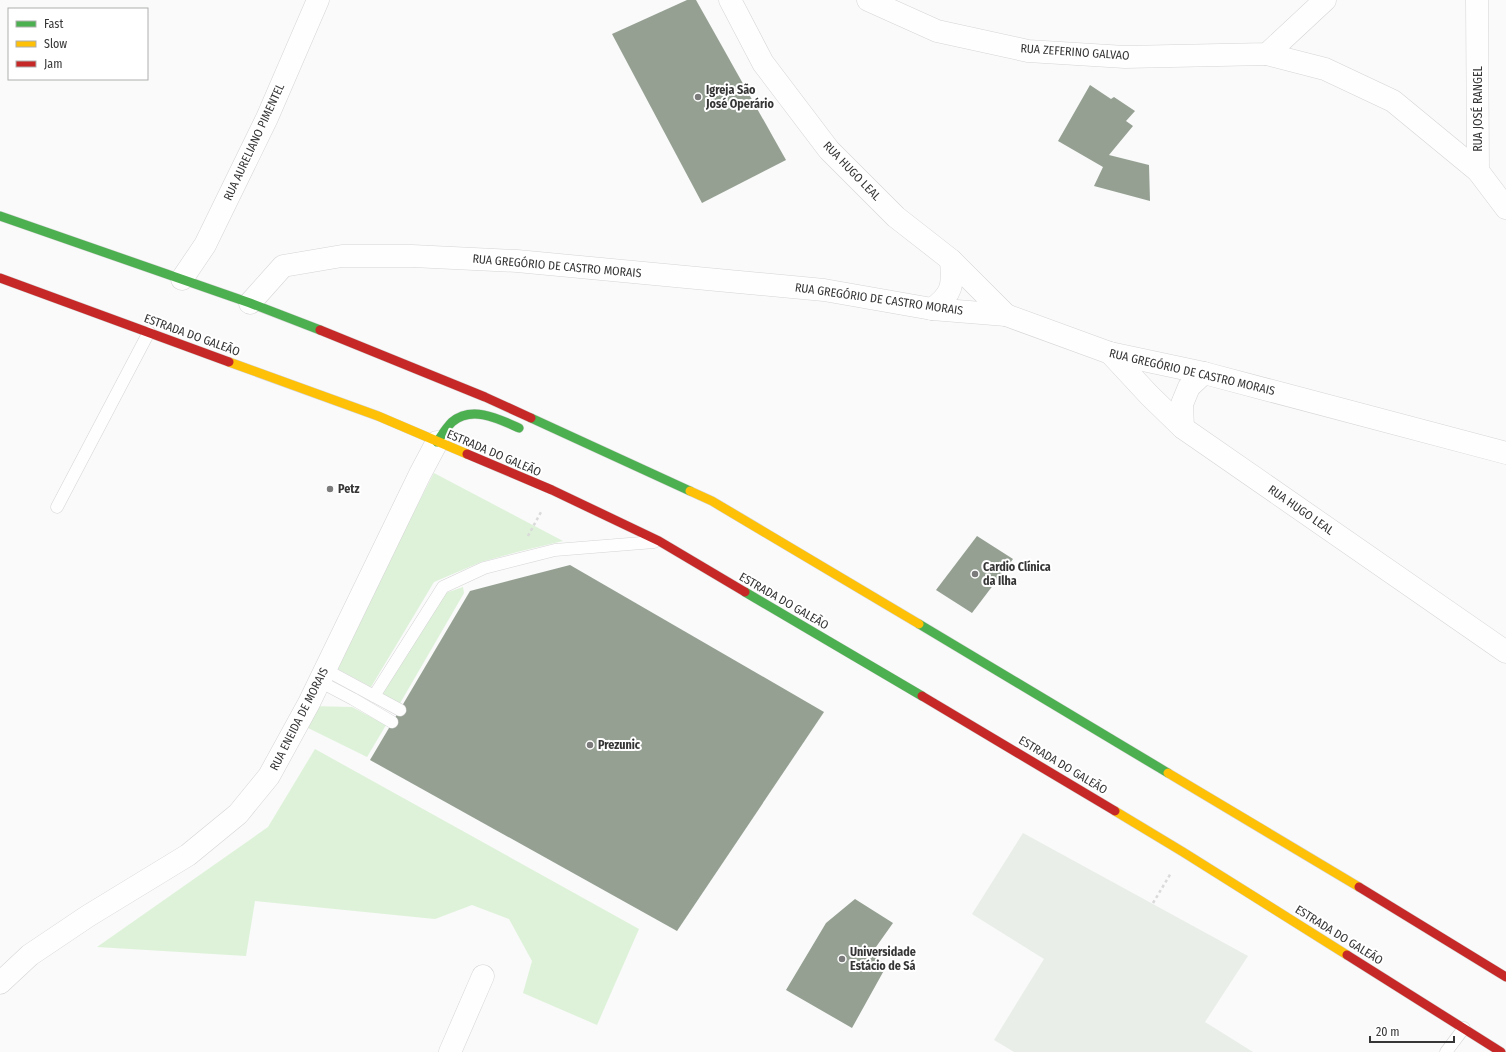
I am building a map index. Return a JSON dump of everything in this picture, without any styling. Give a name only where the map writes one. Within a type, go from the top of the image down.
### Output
[{"type":"main road","points":[[0,216],[250,303],[485,397],[712,501],[1506,976]]},
{"type":"main road","name":"ESTRADA DO GALEÃO","points":[[0,278],[378,416],[552,490],[659,541],[1183,852],[1501,1052]]},
{"type":"main road","points":[[437,442],[454,420],[466,414],[476,414],[497,418],[525,431]]},
{"type":"main road","points":[[664,489],[712,501]]},
{"type":"street","name":"RUA AURELIANO PIMENTEL","points":[[182,279],[205,245],[267,118],[318,0]]},
{"type":"street","name":"RUA HUGO LEAL","points":[[730,0],[763,63],[829,150],[896,217],[951,260],[1006,315]]},
{"type":"street","name":"RUA ZEFERINO GALVAO","points":[[868,0],[937,31],[1028,50],[1125,57],[1267,54],[1325,69],[1392,101],[1478,172]]},
{"type":"street","points":[[1267,54],[1326,0]]},
{"type":"street","name":"RUA JOSÉ RANGEL","points":[[1477,0],[1478,172]]},
{"type":"street","points":[[1478,172],[1506,208]]},
{"type":"street","name":"RUA GREGÓRIO DE CASTRO MORAIS","points":[[250,303],[284,266],[342,256],[412,256],[517,261],[824,290],[932,309],[1006,315],[1110,353],[1204,373],[1506,453]]},
{"type":"street","points":[[932,309],[943,301],[949,293],[953,281],[951,260]]},
{"type":"street","name":"RUA HUGO LEAL","points":[[1110,353],[1183,428],[1506,652]]},
{"type":"street","points":[[1183,428],[1182,404],[1189,387],[1204,373]]},
{"type":"street","name":"RUA ENEIDA DE MORAIS","points":[[0,982],[30,955],[88,916],[188,856],[238,814],[269,776],[296,729],[437,442]]},
{"type":"street","points":[[450,1052],[483,976]]},
{"type":"lane","points":[[57,506],[149,332]]},
{"type":"lane","points":[[374,696],[443,588],[484,568],[555,550],[659,541]]},
{"type":"lane","points":[[322,675],[374,696],[400,710]]},
{"type":"lane","points":[[322,675],[353,699],[392,722]]},
{"type":"lane","points":[[1446,1052],[1464,1028]]},
{"type":"path","points":[[527,557],[525,540],[534,526],[552,490]]},
{"type":"path","points":[[1153,903],[1183,852]]},
{"type":"shaded area","points":[[1023,833],[1248,956],[1205,1022],[1253,1052],[1014,1052],[994,1040],[1044,959],[972,914]]},
{"type":"green space","points":[[434,473],[563,541],[481,562],[434,582],[371,687],[334,667]]},
{"type":"green space","points":[[463,587],[464,593],[399,705],[380,695],[443,594]]},
{"type":"green space","points":[[310,706],[352,707],[386,725],[367,757],[302,725]]},
{"type":"green space","points":[[315,749],[639,929],[597,1025],[523,993],[532,961],[509,919],[472,905],[435,919],[255,901],[246,956],[97,947],[268,827]]},
{"type":"building","name":"Igreja São José Operário","points":[[687,0],[696,0],[786,160],[702,203],[612,34]]},
{"type":"building","points":[[1090,85],[1111,99],[1114,97],[1135,111],[1126,121],[1133,126],[1109,155],[1149,165],[1150,201],[1094,186],[1103,167],[1058,141]]},
{"type":"building","name":"Cardio Clínica da Ilha","points":[[977,536],[1013,559],[972,613],[936,590]]},
{"type":"building","name":"Prezunic","points":[[570,565],[824,712],[677,931],[370,760],[470,591]]},
{"type":"building","name":"Universidade Estácio de Sá","points":[[855,899],[893,923],[871,954],[887,965],[852,1028],[786,990],[826,923]]},
{"type":"traffic: fast","points":[[0,216],[250,303],[320,330]]},
{"type":"traffic: fast","points":[[437,442],[452,422],[468,414],[486,415],[519,428]]},
{"type":"traffic: fast","points":[[531,418],[690,491]]},
{"type":"traffic: fast","points":[[745,592],[922,696]]},
{"type":"traffic: fast","points":[[919,624],[1168,773]]},
{"type":"traffic: slow","points":[[229,362],[378,416],[467,454]]},
{"type":"traffic: slow","points":[[690,491],[712,501],[919,624]]},
{"type":"traffic: slow","points":[[1168,773],[1359,887]]},
{"type":"traffic: slow","points":[[1115,811],[1347,955]]},
{"type":"traffic: jam","points":[[0,278],[229,362]]},
{"type":"traffic: jam","points":[[320,330],[485,397],[531,418]]},
{"type":"traffic: jam","points":[[467,454],[552,490],[659,541],[745,592]]},
{"type":"traffic: jam","points":[[922,696],[1115,811]]},
{"type":"traffic: jam","points":[[1359,887],[1506,977]]},
{"type":"traffic: jam","points":[[1347,955],[1501,1052]]},
{"type":"place","name":"Igreja São José Operário","points":[[698,97]]},
{"type":"place","name":"Petz","points":[[330,489]]},
{"type":"place","name":"Cardio Clínica da Ilha","points":[[975,574]]},
{"type":"place","name":"Prezunic","points":[[590,745]]},
{"type":"place","name":"Universidade Estácio de Sá","points":[[842,959]]}]
